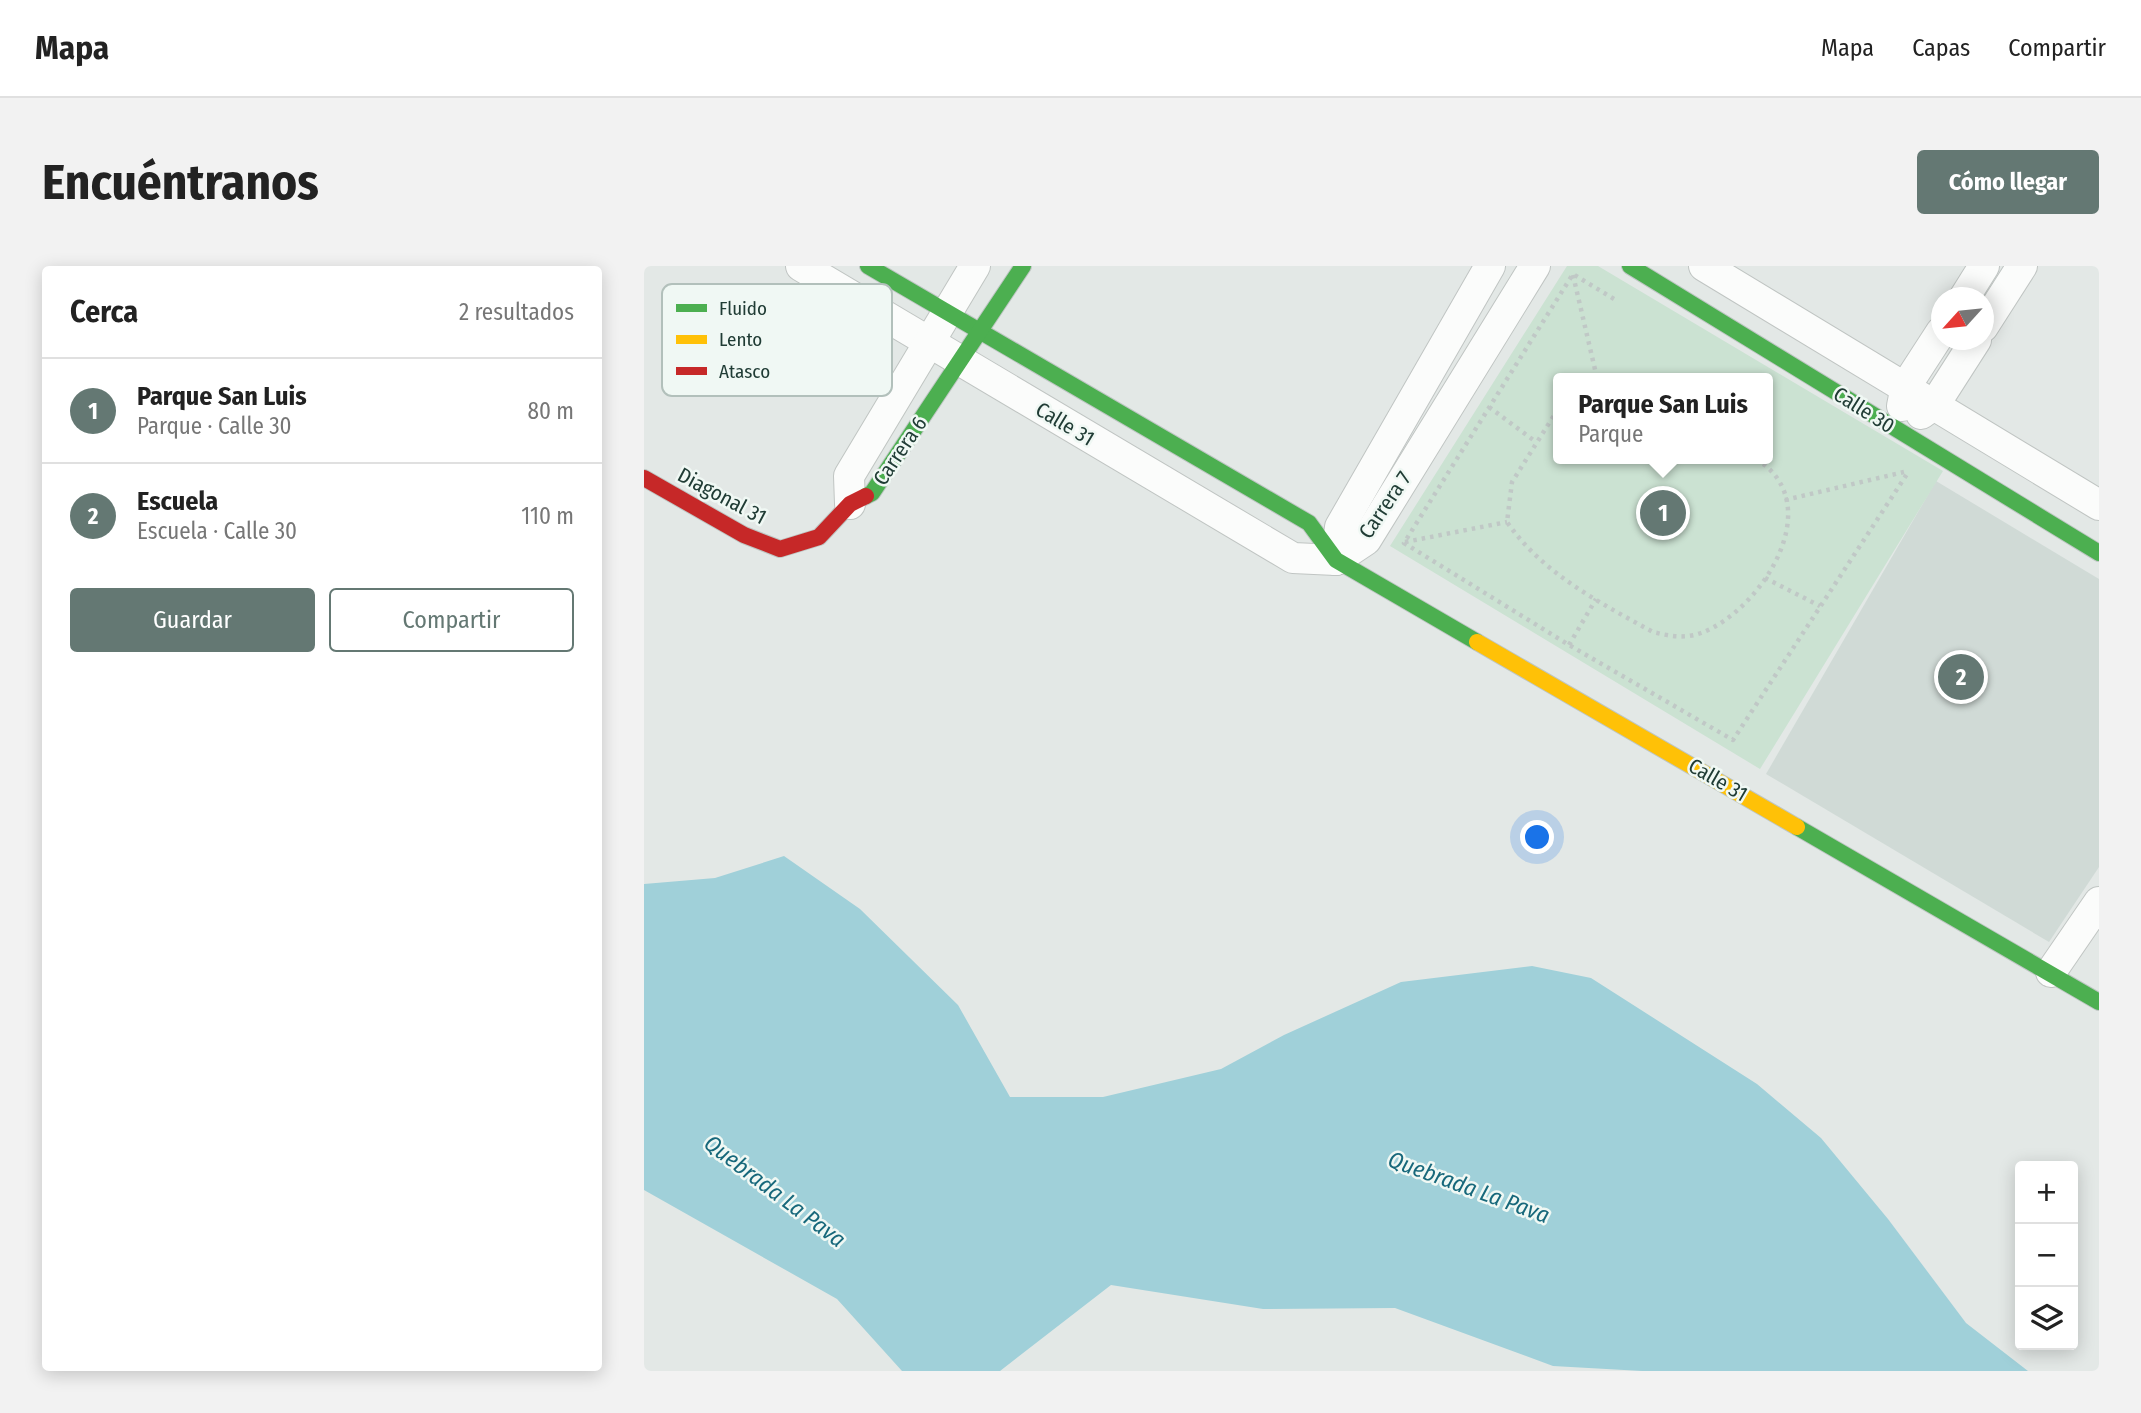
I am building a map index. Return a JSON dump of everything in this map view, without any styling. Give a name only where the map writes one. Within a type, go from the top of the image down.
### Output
[{"type":"street","name":"Calle 31","points":[[801,266],[831,284]]},
{"type":"street","name":"Calle 31","points":[[868,266],[1309,523],[1336,560],[2097,996]]},
{"type":"street","name":"Carrera 6","points":[[975,266],[849,476],[850,504],[872,493],[1023,266]]},
{"type":"street","name":"Carrera 7","points":[[1336,560],[1340,527],[1490,266]]},
{"type":"street","name":"Carrera 7","points":[[1336,560],[1366,540],[1535,266]]},
{"type":"street","name":"Calle 30","points":[[1630,266],[2099,553]]},
{"type":"street","name":"Calle 30","points":[[1704,266],[2099,505]]},
{"type":"street","points":[[1971,287],[1984,266]]},
{"type":"street","points":[[1994,310],[2022,266]]},
{"type":"street","name":"Calle 31","points":[[892,321],[1293,558],[1336,560]]},
{"type":"street","points":[[1897,431],[1906,386],[1931,347]]},
{"type":"street","points":[[1897,431],[1935,404],[1970,350]]},
{"type":"street","name":"Diagonal 31","points":[[644,478],[744,535],[780,549],[819,537],[850,504]]},
{"type":"street","points":[[2051,972],[2099,902]]},
{"type":"path","points":[[1573,274],[1618,301]]},
{"type":"path","points":[[1573,274],[1596,373]]},
{"type":"path","points":[[1404,542],[1573,274]]},
{"type":"path","points":[[1489,407],[1536,442]]},
{"type":"path","points":[[1553,416],[1512,482],[1507,522],[1522,544],[1541,563],[1653,632],[1674,637],[1699,634],[1724,621],[1746,604],[1765,579],[1786,543],[1785,500],[1765,464]]},
{"type":"path","points":[[1896,465],[1908,471]]},
{"type":"path","points":[[1404,542],[1569,645],[1733,740],[1908,471]]},
{"type":"path","points":[[1785,500],[1908,471]]},
{"type":"path","points":[[1404,542],[1507,522]]},
{"type":"path","points":[[1765,579],[1820,606]]},
{"type":"path","points":[[1569,645],[1596,599]]},
{"type":"shaded area","points":[[1936,481],[2099,579],[2099,867],[2049,942],[1766,774]]},
{"type":"green space","points":[[1567,266],[1598,266],[1943,471],[1760,769],[1390,546]]},
{"type":"water","name":"Quebrada La Pava","points":[[784,856],[860,909],[958,1005],[1010,1097],[1103,1097],[1221,1069],[1284,1035],[1401,982],[1532,966],[1591,978],[1757,1084],[1821,1138],[1888,1219],[1966,1323],[2028,1371],[1642,1371],[1553,1366],[1395,1308],[1263,1309],[1111,1285],[1000,1371],[902,1371],[837,1299],[644,1190],[644,884],[715,878]]},
{"type":"traffic: fast","points":[[868,266],[1309,523],[1336,560],[1477,642]]},
{"type":"traffic: fast","points":[[866,496],[872,493],[1023,266]]},
{"type":"traffic: fast","points":[[1630,266],[2099,553]]},
{"type":"traffic: fast","points":[[1797,827],[2099,1002]]},
{"type":"traffic: slow","points":[[1477,642],[1797,827]]},
{"type":"traffic: jam","points":[[644,478],[744,535],[780,549],[819,537],[850,504],[866,496]]},
{"type":"place","name":"Parque San Luis","points":[[1663,513]]},
{"type":"place","name":"Escuela","points":[[1961,677]]}]
